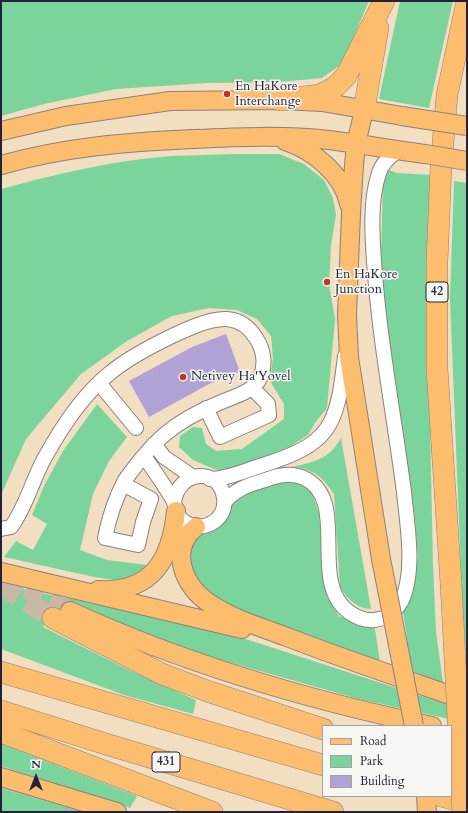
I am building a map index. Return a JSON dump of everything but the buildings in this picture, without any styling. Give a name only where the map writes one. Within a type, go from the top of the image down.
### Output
[{"type":"highway","name":"42","points":[[463,812],[451,584],[437,368],[437,262],[441,167],[447,95],[467,1]]},
{"type":"highway","points":[[280,100],[320,95],[335,87],[346,76],[383,3]]},
{"type":"highway","points":[[364,110],[383,3]]},
{"type":"highway","points":[[61,614],[162,674],[217,695],[322,729]]},
{"type":"highway","points":[[1,672],[322,765]]},
{"type":"highway","name":"431","points":[[1,710],[109,745],[333,812]]},
{"type":"highway","points":[[1,732],[212,812]]},
{"type":"highway","points":[[452,771],[467,776]]},
{"type":"highway","points":[[445,797],[467,803]]},
{"type":"main road","points":[[1,131],[66,116],[170,101],[280,100],[322,102],[467,126]]},
{"type":"main road","points":[[364,110],[356,144],[351,213],[348,330],[349,357],[381,559],[414,725]]},
{"type":"main road","points":[[272,137],[295,144],[308,152],[334,174],[343,184],[351,213]]},
{"type":"main road","points":[[1,166],[99,145],[210,138],[272,137],[329,140],[467,161]]},
{"type":"main road","points":[[35,581],[87,589],[110,590],[134,586],[146,579],[160,566],[168,549],[174,529],[175,507]]},
{"type":"main road","points":[[196,527],[187,535],[181,556],[184,577],[197,594],[208,603],[229,615],[331,654],[467,701]]},
{"type":"main road","points":[[1,572],[185,615],[331,654]]},
{"type":"main road","points":[[61,614],[204,665],[317,698],[428,725]]},
{"type":"main road","points":[[452,730],[467,733]]},
{"type":"main road","points":[[1,777],[117,812]]},
{"type":"main road","points":[[426,797],[427,812]]},
{"type":"lane","points":[[141,459],[146,459],[180,518],[187,524],[196,527],[204,527],[212,524],[219,518],[225,502],[232,493],[240,488],[278,475],[289,474],[306,479],[318,489],[325,504],[330,579],[335,598],[355,616],[365,620],[374,620],[392,614],[401,601],[409,563],[409,540],[397,438],[382,340],[372,238],[375,186],[379,171],[388,157],[398,150]]},
{"type":"lane","points":[[1,528],[11,527],[17,518],[32,482],[56,437],[90,391],[110,372],[144,351],[211,320],[226,318],[238,322],[251,330],[259,343],[264,357],[259,379],[252,388],[206,408],[177,424],[154,444],[123,484]]},
{"type":"lane","points":[[175,507],[179,486],[193,477],[222,479],[279,460],[311,446],[323,435],[336,410],[341,393],[348,330]]},
{"type":"lane","points":[[99,383],[136,428]]},
{"type":"lane","points":[[206,408],[220,437],[227,434],[269,415],[268,404],[252,388]]},
{"type":"lane","points":[[154,444],[164,457],[193,477]]},
{"type":"lane","points":[[210,478],[221,488],[225,502]]},
{"type":"green space","points":[[1,1],[369,1],[342,64],[322,78],[279,82],[207,83],[116,89],[44,104],[1,116]]},
{"type":"green space","points":[[400,1],[453,1],[429,108],[379,99]]},
{"type":"green space","points":[[279,154],[304,164],[324,180],[333,198],[336,214],[331,245],[329,284],[335,319],[327,408],[317,420],[308,435],[291,446],[229,472],[214,469],[193,460],[179,447],[180,436],[193,427],[202,428],[206,444],[216,451],[242,449],[284,419],[284,404],[270,381],[273,358],[271,336],[257,319],[237,310],[209,308],[172,316],[127,341],[81,374],[26,439],[1,495],[1,189],[107,164],[172,156]]},
{"type":"green space","points":[[389,170],[397,173],[433,175],[429,376],[436,632],[443,683],[412,671],[403,612],[412,586],[418,557],[415,519],[386,328],[381,258],[383,180]]},
{"type":"green space","points":[[454,181],[467,183],[467,664],[463,619],[450,299]]},
{"type":"green space","points":[[97,404],[127,437],[109,461],[93,494],[80,550],[107,560],[147,565],[136,576],[121,581],[94,577],[4,557],[16,541],[33,550],[47,524],[32,515],[44,486],[63,451]]},
{"type":"green space","points":[[341,438],[371,609],[356,605],[345,594],[340,586],[334,494],[325,482],[316,474],[292,467],[321,458],[332,451]]},
{"type":"green space","points":[[283,480],[293,481],[311,491],[319,513],[324,584],[328,599],[339,616],[375,629],[380,662],[242,611],[221,601],[199,585],[189,561],[191,545],[201,533],[219,526],[226,520],[236,496]]},
{"type":"green space","points":[[1,585],[188,622],[255,642],[467,711],[467,723],[359,699],[221,660],[154,638],[71,605],[61,605],[43,627],[133,672],[196,700],[193,714],[124,695],[1,649]]},
{"type":"green space","points":[[1,744],[137,796],[130,808],[1,766]]},
{"type":"green space","points":[[1,788],[82,812],[2,812]]},
{"type":"tunnel","points":[[1,578],[70,611]]},
{"type":"tunnel","points":[[1,585],[53,618]]},
{"type":"place","name":"En HaKore Interchange","points":[[227,94]]},
{"type":"place","name":"En HaKore Junction","points":[[327,282]]},
{"type":"place","name":"Netivey Ha'Yovel","points":[[183,377]]}]
